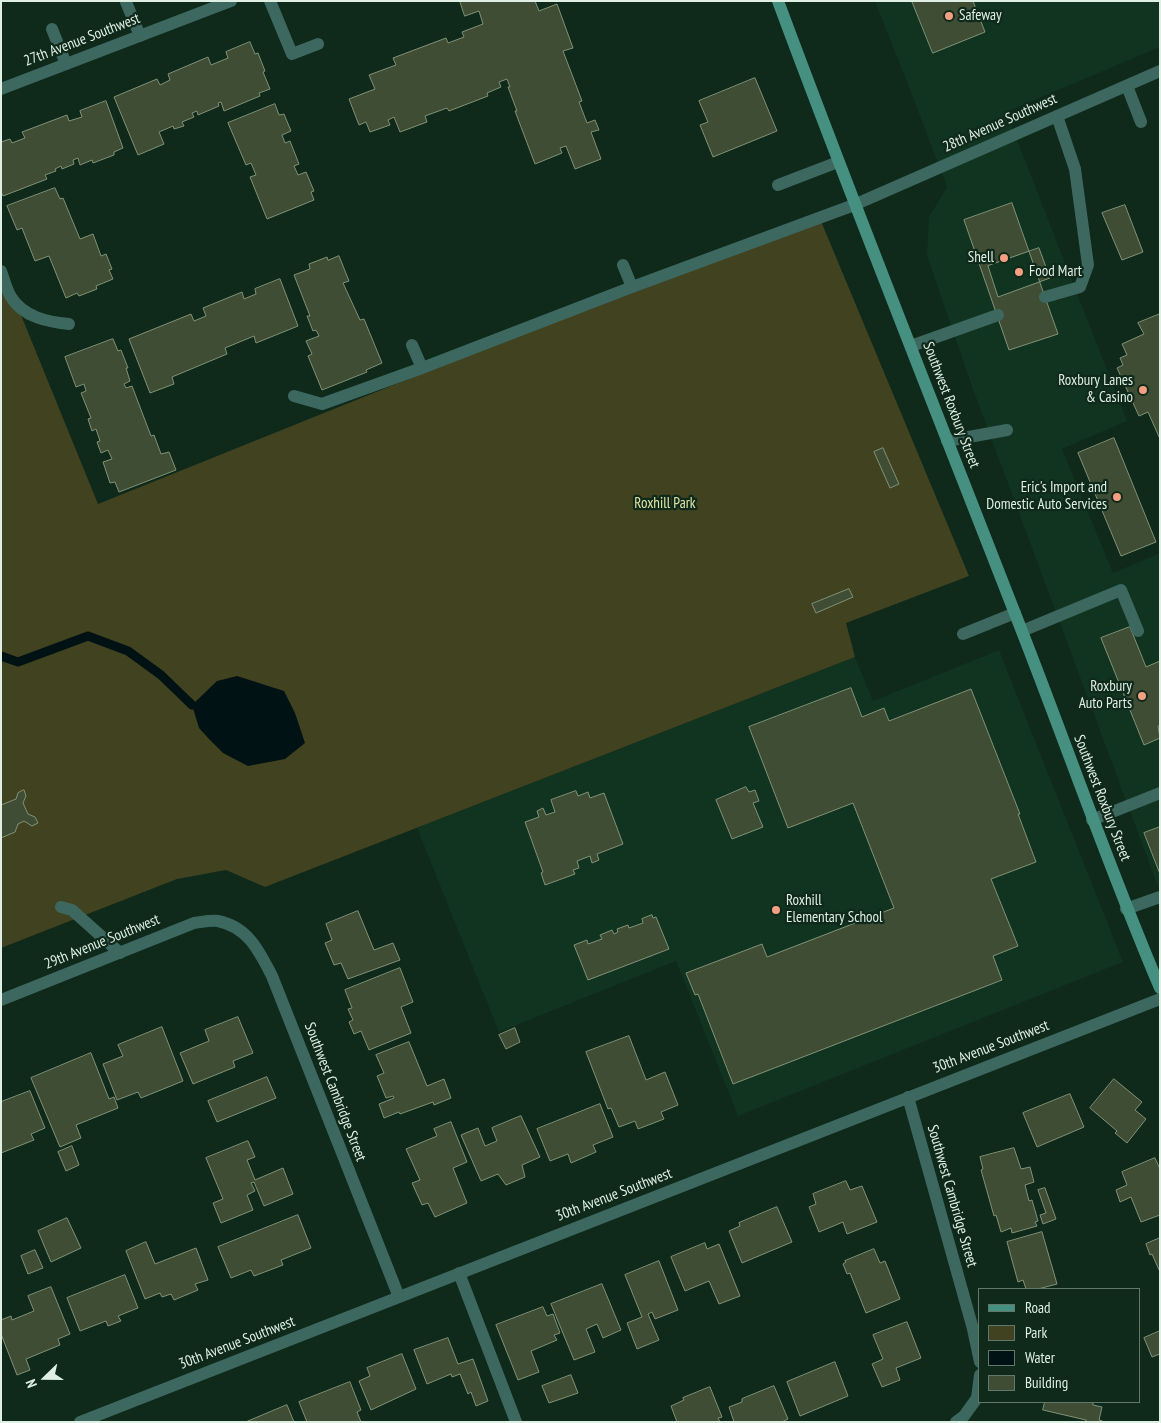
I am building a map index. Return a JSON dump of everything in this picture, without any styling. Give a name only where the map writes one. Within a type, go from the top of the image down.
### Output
[{"type":"main road","name":"Southwest Roxbury Street","points":[[778,1],[854,205],[1022,631],[1126,909],[1160,988]]},
{"type":"street","name":"27th Avenue Southwest","points":[[1,89],[140,36],[207,6],[231,1]]},
{"type":"street","points":[[270,1],[292,54],[318,44]]},
{"type":"street","points":[[126,2],[140,36]]},
{"type":"street","points":[[52,29],[66,64]]},
{"type":"street","name":"28th Avenue Southwest","points":[[294,396],[322,404],[422,368],[632,287],[854,205],[1160,71]]},
{"type":"street","points":[[1127,86],[1141,122]]},
{"type":"street","points":[[1045,297],[1080,287],[1088,265],[1074,168],[1057,116]]},
{"type":"street","points":[[778,185],[838,162]]},
{"type":"street","points":[[623,265],[632,287]]},
{"type":"street","points":[[1,271],[11,297],[28,314],[50,322],[69,324]]},
{"type":"street","points":[[911,346],[998,316]]},
{"type":"street","points":[[412,344],[422,368]]},
{"type":"street","points":[[947,441],[1007,430]]},
{"type":"street","points":[[1022,631],[1121,590],[1138,631]]},
{"type":"street","points":[[963,634],[1015,613]]},
{"type":"street","points":[[1092,820],[1160,793]]},
{"type":"street","points":[[1126,909],[1160,897]]},
{"type":"street","points":[[61,907],[72,910],[120,953]]},
{"type":"street","name":"29th Avenue Southwest","points":[[1,1000],[194,923],[217,921]]},
{"type":"street","name":"Southwest Cambridge Street","points":[[217,921],[238,928],[247,936],[257,946],[272,976],[399,1297]]},
{"type":"street","name":"30th Avenue Southwest","points":[[80,1422],[1160,999]]},
{"type":"street","name":"Southwest Cambridge Street","points":[[908,1097],[978,1353]]},
{"type":"street","points":[[460,1273],[516,1422]]},
{"type":"street","points":[[956,1422],[964,1416],[977,1398],[978,1390]]},
{"type":"shaded area","points":[[875,1],[1160,1],[1160,47],[1006,112],[1127,421],[1062,449],[1113,573],[1160,553],[1160,892],[974,392],[927,256],[929,217],[947,187]]},
{"type":"shaded area","name":"Roxhill Elementary School","points":[[999,650],[1123,962],[738,1116],[676,961],[499,1032],[417,828],[855,657],[873,701]]},
{"type":"green space","name":"Roxhill Park","points":[[818,214],[969,576],[846,623],[855,657],[265,887],[226,870],[177,879],[1,948],[1,266],[98,504]]},
{"type":"water","points":[[237,676],[284,691],[295,713],[305,743],[285,759],[248,766],[223,753],[199,728],[192,705],[217,681]]},
{"type":"building","points":[[460,1],[535,1],[539,11],[557,4],[573,48],[563,51],[582,101],[579,102],[587,123],[595,120],[599,130],[591,132],[601,159],[575,169],[566,146],[560,148],[562,153],[535,164],[515,111],[517,111],[507,79],[499,82],[501,87],[487,93],[488,96],[449,111],[447,108],[425,116],[427,122],[400,132],[394,117],[388,120],[390,125],[370,132],[366,122],[359,125],[349,99],[375,89],[369,75],[396,65],[393,58],[446,38],[448,43],[464,37],[462,32],[483,24],[479,11],[465,16]]},
{"type":"building","name":"Safeway","points":[[912,1],[973,1],[985,32],[933,53]]},
{"type":"building","points":[[250,42],[255,54],[258,53],[270,89],[259,93],[260,96],[224,111],[221,102],[218,103],[219,106],[198,115],[197,111],[192,113],[194,117],[182,122],[184,126],[174,129],[173,126],[159,132],[164,144],[138,155],[114,97],[157,79],[160,85],[170,80],[168,74],[208,57],[211,65],[228,58],[226,52]]},
{"type":"building","points":[[755,78],[777,131],[713,157],[700,125],[708,122],[699,101]]},
{"type":"building","points":[[106,101],[123,148],[114,152],[114,155],[93,163],[92,160],[80,165],[78,158],[73,160],[74,164],[62,169],[61,166],[55,169],[56,171],[45,175],[47,179],[3,196],[1,192],[1,142],[10,139],[12,143],[25,138],[22,132],[67,115],[69,121],[82,117],[80,111]]},
{"type":"building","points":[[275,104],[279,115],[284,114],[291,131],[282,135],[285,143],[290,141],[299,164],[294,166],[298,175],[306,172],[314,191],[311,192],[314,200],[267,219],[250,177],[256,175],[251,163],[246,165],[228,123]]},
{"type":"building","points":[[55,188],[60,199],[63,198],[80,239],[93,234],[101,256],[106,254],[112,269],[109,270],[113,279],[96,286],[97,289],[79,296],[77,293],[66,298],[49,256],[35,261],[22,228],[17,230],[7,206]]},
{"type":"building","name":"Shell","points":[[1012,203],[1058,334],[1009,350],[964,220]]},
{"type":"building","points":[[1125,205],[1143,252],[1122,260],[1102,213]]},
{"type":"building","name":"Food Mart","points":[[1039,248],[1050,278],[998,297],[988,266]]},
{"type":"building","points":[[339,256],[349,281],[343,283],[360,320],[364,319],[382,363],[366,370],[367,372],[322,390],[308,356],[312,354],[306,341],[319,336],[316,330],[313,331],[307,316],[310,316],[294,275],[310,269],[309,264],[327,257],[328,260]]},
{"type":"building","points":[[280,279],[298,326],[256,343],[254,336],[225,348],[227,354],[172,377],[174,384],[150,393],[129,339],[191,314],[194,321],[206,316],[203,308],[242,292],[244,299],[256,294],[255,289]]},
{"type":"building","name":"Roxbury Lanes & Casino","points":[[1160,314],[1160,439],[1148,412],[1139,416],[1117,368],[1123,365],[1120,358],[1127,355],[1122,344],[1144,334],[1138,323]]},
{"type":"building","points":[[113,339],[118,351],[121,350],[128,368],[126,368],[130,381],[124,384],[126,388],[132,386],[151,436],[154,435],[161,454],[169,452],[176,470],[119,492],[115,482],[110,483],[103,462],[112,459],[108,450],[101,453],[97,442],[100,441],[96,429],[92,431],[88,419],[91,418],[81,393],[86,391],[84,384],[76,387],[65,357]]},
{"type":"building","name":"Eric's Import and Domestic Auto Services","points":[[1114,438],[1156,542],[1121,556],[1078,453]]},
{"type":"building","points":[[883,448],[899,484],[890,488],[874,452]]},
{"type":"building","points":[[849,589],[853,597],[816,613],[812,604]]},
{"type":"building","name":"Roxbury Auto Parts","points":[[1130,627],[1146,667],[1160,661],[1160,725],[1158,726],[1160,738],[1144,745],[1101,638]]},
{"type":"building","points":[[851,688],[862,717],[884,708],[889,721],[971,689],[1020,814],[1018,814],[1036,862],[991,879],[1018,946],[993,956],[1002,980],[733,1084],[698,994],[695,995],[686,973],[762,944],[767,957],[894,908],[853,803],[788,828],[749,727]]},
{"type":"building","points":[[746,787],[749,792],[755,790],[759,801],[753,803],[763,827],[732,839],[716,800]]},
{"type":"building","points":[[24,790],[26,796],[23,803],[28,814],[35,817],[38,823],[32,826],[24,821],[18,824],[15,832],[1,838],[1,805],[16,799],[18,793]]},
{"type":"building","points":[[576,791],[578,796],[588,792],[590,798],[604,793],[623,844],[597,854],[599,860],[592,863],[590,856],[577,861],[579,868],[573,870],[575,874],[545,885],[541,873],[543,872],[525,822],[539,817],[537,811],[543,808],[546,815],[555,812],[551,800]]},
{"type":"building","points":[[1160,827],[1160,874],[1144,833]]},
{"type":"building","points":[[358,911],[374,950],[393,943],[400,960],[348,979],[341,963],[334,965],[325,943],[332,940],[326,924]]},
{"type":"building","points":[[652,915],[653,918],[656,917],[669,949],[588,980],[574,945],[587,940],[588,944],[602,939],[600,935],[612,930],[614,934],[618,932],[617,929],[628,925],[629,928],[643,923],[642,919]]},
{"type":"building","points":[[400,968],[413,1002],[401,1007],[411,1033],[369,1050],[361,1031],[354,1034],[349,1022],[353,1020],[348,1009],[352,1008],[345,990]]},
{"type":"building","points":[[238,1017],[253,1053],[233,1061],[235,1067],[193,1084],[180,1053],[209,1041],[205,1030]]},
{"type":"building","points":[[162,1027],[183,1081],[141,1098],[138,1092],[117,1100],[103,1064],[123,1056],[118,1045]]},
{"type":"building","points":[[515,1028],[520,1042],[506,1049],[499,1035]]},
{"type":"building","points":[[629,1036],[646,1080],[665,1072],[678,1105],[661,1112],[664,1119],[638,1129],[635,1121],[619,1127],[611,1108],[608,1109],[586,1052]]},
{"type":"building","points":[[409,1042],[427,1086],[444,1079],[451,1098],[434,1105],[433,1102],[384,1118],[379,1104],[394,1098],[393,1096],[386,1098],[377,1076],[384,1073],[376,1055]]},
{"type":"building","points":[[91,1053],[109,1099],[114,1097],[118,1108],[76,1125],[81,1138],[60,1147],[31,1078]]},
{"type":"building","points":[[267,1077],[276,1098],[217,1122],[208,1101]]},
{"type":"building","points":[[1114,1079],[1142,1102],[1135,1110],[1146,1119],[1127,1143],[1115,1133],[1117,1131],[1090,1108]]},
{"type":"building","points":[[30,1091],[45,1128],[31,1134],[34,1140],[1,1153],[1,1102]]},
{"type":"building","points":[[1070,1094],[1084,1127],[1037,1147],[1023,1113]]},
{"type":"building","points":[[600,1104],[613,1137],[593,1145],[596,1152],[571,1163],[568,1154],[550,1161],[537,1129]]},
{"type":"building","points":[[521,1116],[540,1157],[522,1165],[525,1177],[506,1185],[498,1174],[481,1181],[461,1135],[478,1128],[485,1146],[497,1141],[492,1128]]},
{"type":"building","points":[[451,1122],[467,1162],[453,1168],[467,1203],[435,1217],[428,1203],[422,1205],[412,1183],[420,1180],[406,1149],[437,1136],[434,1129]]},
{"type":"building","points":[[248,1141],[255,1157],[247,1160],[255,1180],[283,1168],[293,1194],[264,1206],[254,1182],[251,1183],[255,1191],[247,1195],[253,1210],[221,1223],[213,1203],[223,1199],[206,1158]]},
{"type":"building","points":[[72,1146],[79,1165],[66,1171],[58,1152]]},
{"type":"building","points":[[1014,1148],[1021,1169],[1030,1167],[1034,1182],[1025,1185],[1029,1201],[1032,1200],[1038,1221],[1035,1222],[1037,1226],[1012,1233],[1011,1228],[1001,1232],[996,1215],[994,1216],[981,1170],[983,1169],[980,1157]]},
{"type":"building","points":[[1155,1158],[1160,1169],[1160,1215],[1141,1222],[1131,1197],[1120,1202],[1116,1190],[1127,1185],[1122,1172]]},
{"type":"building","points":[[846,1181],[850,1190],[862,1186],[877,1222],[847,1234],[843,1222],[819,1232],[809,1207],[816,1204],[813,1194]]},
{"type":"building","points":[[1045,1188],[1056,1219],[1043,1224],[1040,1215],[1046,1213],[1038,1190]]},
{"type":"building","points":[[777,1207],[792,1242],[742,1263],[729,1231],[740,1226],[739,1223]]},
{"type":"building","points":[[298,1215],[311,1248],[281,1260],[283,1265],[254,1276],[251,1270],[231,1278],[218,1247]]},
{"type":"building","points":[[67,1218],[81,1248],[51,1262],[38,1231]]},
{"type":"building","points":[[1042,1232],[1057,1284],[1042,1288],[1026,1288],[1023,1280],[1018,1282],[1007,1242]]},
{"type":"building","points":[[1160,1238],[1160,1272],[1146,1244]]},
{"type":"building","points":[[146,1242],[155,1264],[196,1248],[208,1280],[195,1284],[198,1290],[174,1300],[171,1294],[162,1297],[160,1293],[145,1299],[126,1251]]},
{"type":"building","points":[[705,1243],[707,1249],[719,1244],[740,1296],[719,1304],[709,1281],[685,1291],[671,1257]]},
{"type":"building","points":[[874,1249],[880,1263],[885,1261],[900,1299],[866,1313],[850,1273],[847,1274],[843,1264],[845,1261]]},
{"type":"building","points":[[35,1250],[43,1268],[28,1274],[21,1256]]},
{"type":"building","points":[[659,1261],[678,1310],[655,1319],[652,1312],[648,1314],[659,1340],[637,1349],[627,1323],[642,1317],[625,1275]]},
{"type":"building","points":[[125,1275],[138,1308],[118,1316],[121,1321],[108,1326],[106,1321],[80,1331],[67,1298]]},
{"type":"building","points":[[602,1284],[621,1330],[603,1338],[597,1324],[586,1329],[595,1352],[574,1360],[551,1304]]},
{"type":"building","points":[[51,1287],[70,1334],[58,1339],[60,1345],[26,1359],[30,1370],[17,1375],[1,1334],[1,1320],[11,1316],[12,1320],[34,1311],[28,1296]]},
{"type":"building","points":[[543,1307],[547,1316],[553,1314],[560,1333],[554,1335],[557,1340],[531,1351],[539,1372],[518,1380],[496,1325]]},
{"type":"building","points":[[907,1322],[921,1358],[896,1368],[900,1380],[882,1387],[872,1364],[883,1359],[873,1335]]},
{"type":"building","points":[[1160,1331],[1160,1354],[1152,1357],[1144,1338]]},
{"type":"building","points":[[448,1338],[458,1364],[473,1359],[488,1401],[476,1406],[471,1392],[468,1394],[460,1374],[452,1377],[451,1374],[427,1384],[414,1350]]},
{"type":"building","points":[[402,1354],[416,1389],[371,1410],[359,1381],[370,1376],[367,1368]]},
{"type":"building","points":[[835,1362],[848,1396],[800,1416],[787,1382]]},
{"type":"building","points":[[571,1375],[578,1393],[549,1403],[542,1386]]},
{"type":"building","points":[[350,1382],[361,1410],[357,1412],[361,1422],[307,1422],[299,1402]]},
{"type":"building","points":[[774,1386],[788,1419],[782,1422],[734,1422],[729,1407],[742,1402],[742,1399]]},
{"type":"building","points":[[710,1387],[722,1417],[718,1418],[720,1422],[677,1422],[671,1406],[684,1400],[683,1398]]},
{"type":"building","points":[[1045,1403],[1093,1403],[1093,1405],[1102,1407],[1099,1420],[1105,1422],[1086,1422],[1086,1420],[1043,1410]]},
{"type":"building","points":[[287,1405],[294,1422],[246,1422]]},
{"type":"waterway","points":[[1,656],[18,662],[88,636],[128,651],[161,675],[192,705]]},
{"type":"place","name":"Safeway","points":[[949,16]]},
{"type":"place","name":"Shell","points":[[1004,258]]},
{"type":"place","name":"Food Mart","points":[[1019,272]]},
{"type":"place","name":"Roxbury Lanes & Casino","points":[[1143,390]]},
{"type":"place","name":"Eric's Import and Domestic Auto Services","points":[[1117,497]]},
{"type":"place","name":"Roxbury Auto Parts","points":[[1142,696]]},
{"type":"place","name":"Roxhill Elementary School","points":[[776,910]]}]
